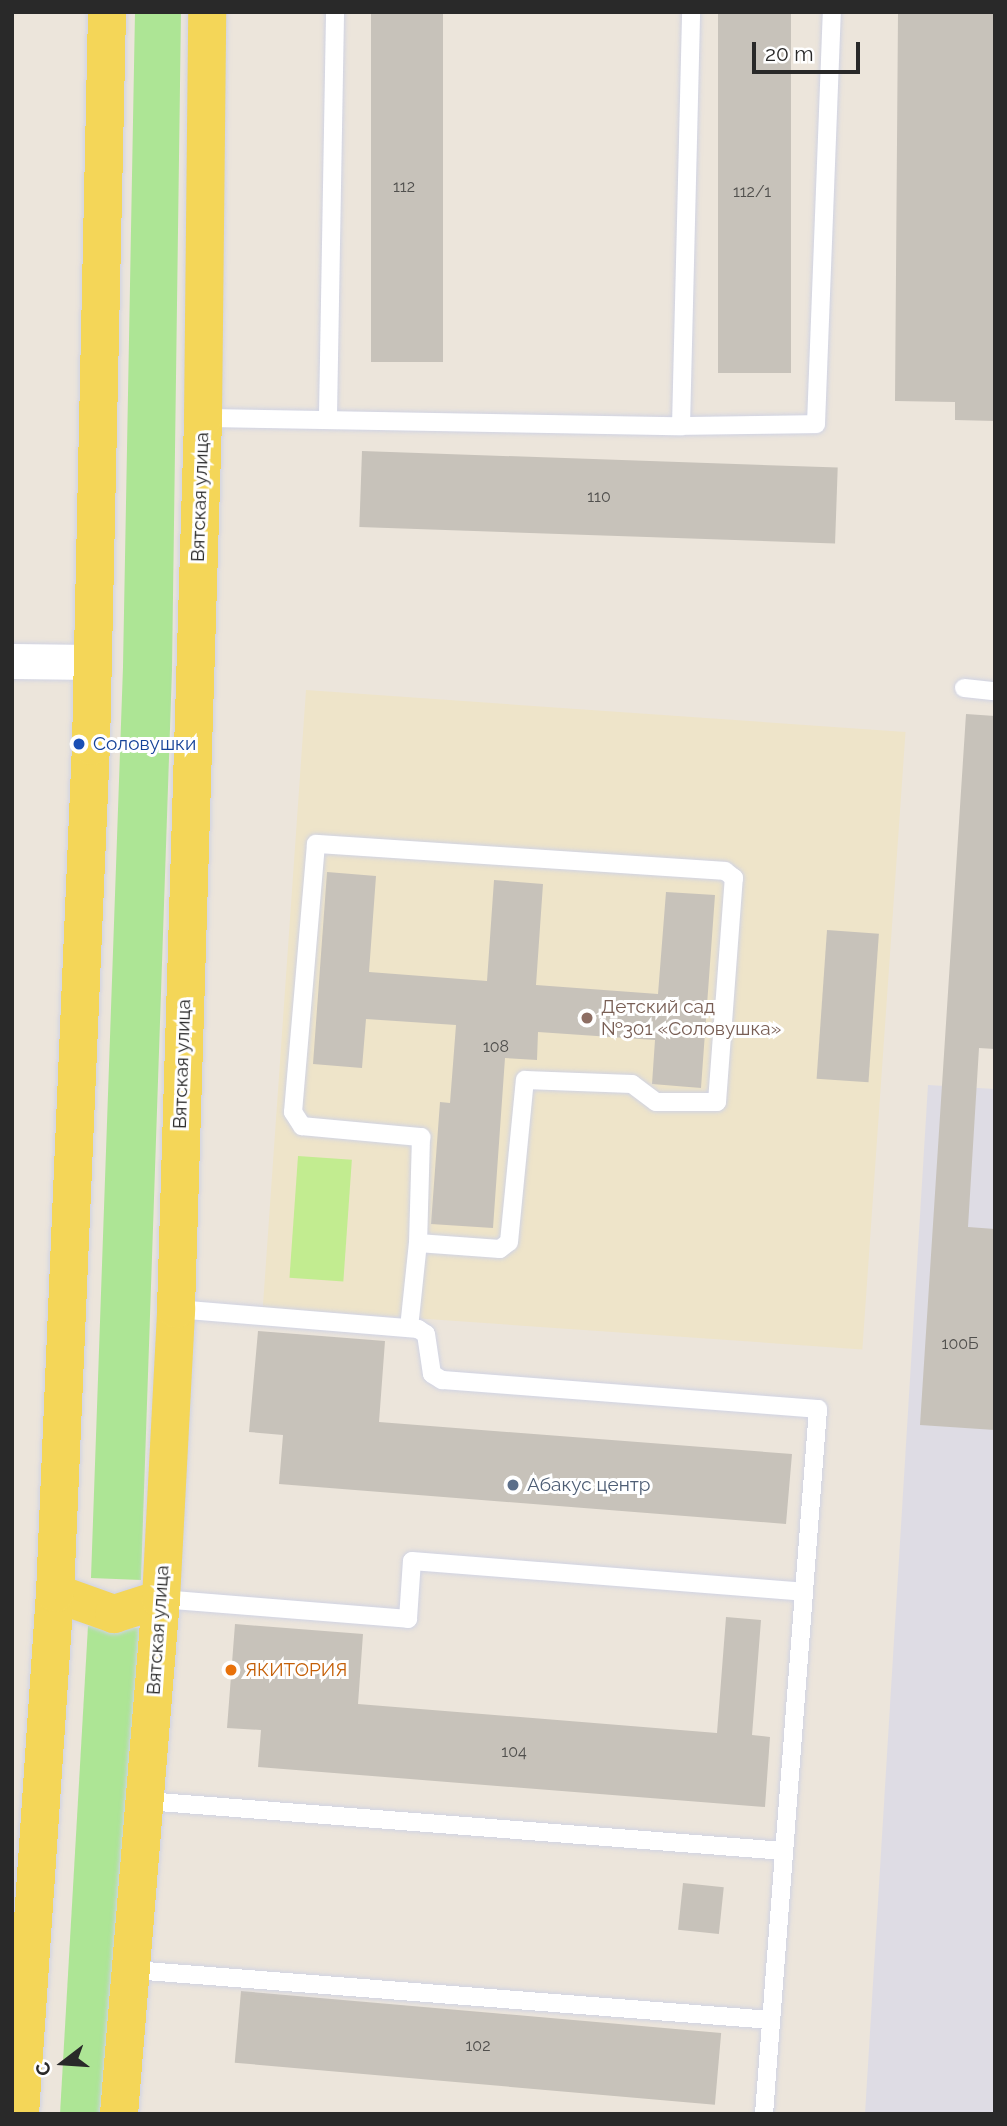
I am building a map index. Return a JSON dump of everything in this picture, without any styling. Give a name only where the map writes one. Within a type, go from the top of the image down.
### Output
[{"type":"main road","points":[[18,2105],[55,1593],[93,662],[107,12]]},
{"type":"main road","name":"Вятская улица","points":[[119,2114],[133,1970],[161,1599],[176,1310],[203,418],[207,12]]},
{"type":"main road","points":[[55,1593],[114,1614],[161,1599]]},
{"type":"street","points":[[12,661],[93,662]]},
{"type":"lane","points":[[328,416],[335,12]]},
{"type":"lane","points":[[681,426],[691,12]]},
{"type":"lane","points":[[203,418],[328,416],[681,426],[816,424],[832,12]]},
{"type":"lane","points":[[964,688],[995,691]]},
{"type":"lane","points":[[409,1328],[418,1242],[421,1138],[302,1126],[293,1112],[316,844],[725,871],[734,878],[717,1102],[656,1102],[632,1084],[525,1080],[509,1242],[500,1249],[418,1242]]},
{"type":"lane","points":[[176,1310],[409,1328],[426,1334],[428,1361],[442,1380],[818,1409],[764,2114]]},
{"type":"lane","points":[[161,1599],[408,1619],[412,1561],[804,1592]]},
{"type":"lane","points":[[146,1801],[784,1851]]},
{"type":"lane","points":[[133,1970],[771,2020]]},
{"type":"shaded area","name":"Детский сад №301 «Соловушка»","points":[[306,690],[906,732],[862,1349],[263,1307]]},
{"type":"shaded area","points":[[928,1085],[995,1089],[995,2114],[865,2114]]},
{"type":"green space","points":[[135,12],[181,12],[172,670],[141,1580],[91,1578],[123,667]]},
{"type":"green space","points":[[298,1156],[352,1160],[343,1281],[289,1278]]},
{"type":"green space","points":[[88,1626],[141,1628],[100,2114],[60,2114]]},
{"type":"building","points":[[371,12],[443,12],[443,362],[371,362]]},
{"type":"building","points":[[718,12],[791,12],[791,373],[718,373]]},
{"type":"building","points":[[898,12],[995,12],[995,421],[955,420],[955,402],[895,401]]},
{"type":"building","points":[[362,451],[838,468],[835,544],[359,527]]},
{"type":"building","points":[[966,714],[995,716],[995,1049],[979,1048],[968,1227],[995,1229],[995,1430],[920,1425]]},
{"type":"building","points":[[327,872],[376,876],[369,972],[487,981],[494,880],[543,884],[536,985],[658,994],[666,892],[715,895],[701,1088],[652,1084],[655,1040],[538,1032],[537,1060],[505,1058],[493,1228],[431,1224],[440,1102],[450,1103],[456,1025],[366,1019],[362,1068],[313,1064]]},
{"type":"building","points":[[827,930],[879,934],[868,1082],[817,1079]]},
{"type":"building","points":[[258,1331],[385,1341],[379,1422],[792,1454],[786,1524],[279,1484],[283,1435],[249,1432]]},
{"type":"building","points":[[726,1617],[761,1620],[752,1735],[770,1737],[765,1807],[258,1767],[261,1730],[227,1728],[235,1624],[363,1634],[358,1704],[717,1733]]},
{"type":"building","points":[[683,1883],[724,1887],[719,1934],[678,1930]]},
{"type":"building","points":[[241,1991],[721,2033],[715,2105],[235,2063]]},
{"type":"place","name":"Соловушки","points":[[79,744]]},
{"type":"place","name":"Детский сад №301 «Соловушка»","points":[[587,1018]]},
{"type":"place","name":"Абакус центр","points":[[513,1485]]},
{"type":"place","name":"ЯКИТОРИЯ","points":[[231,1670]]}]
